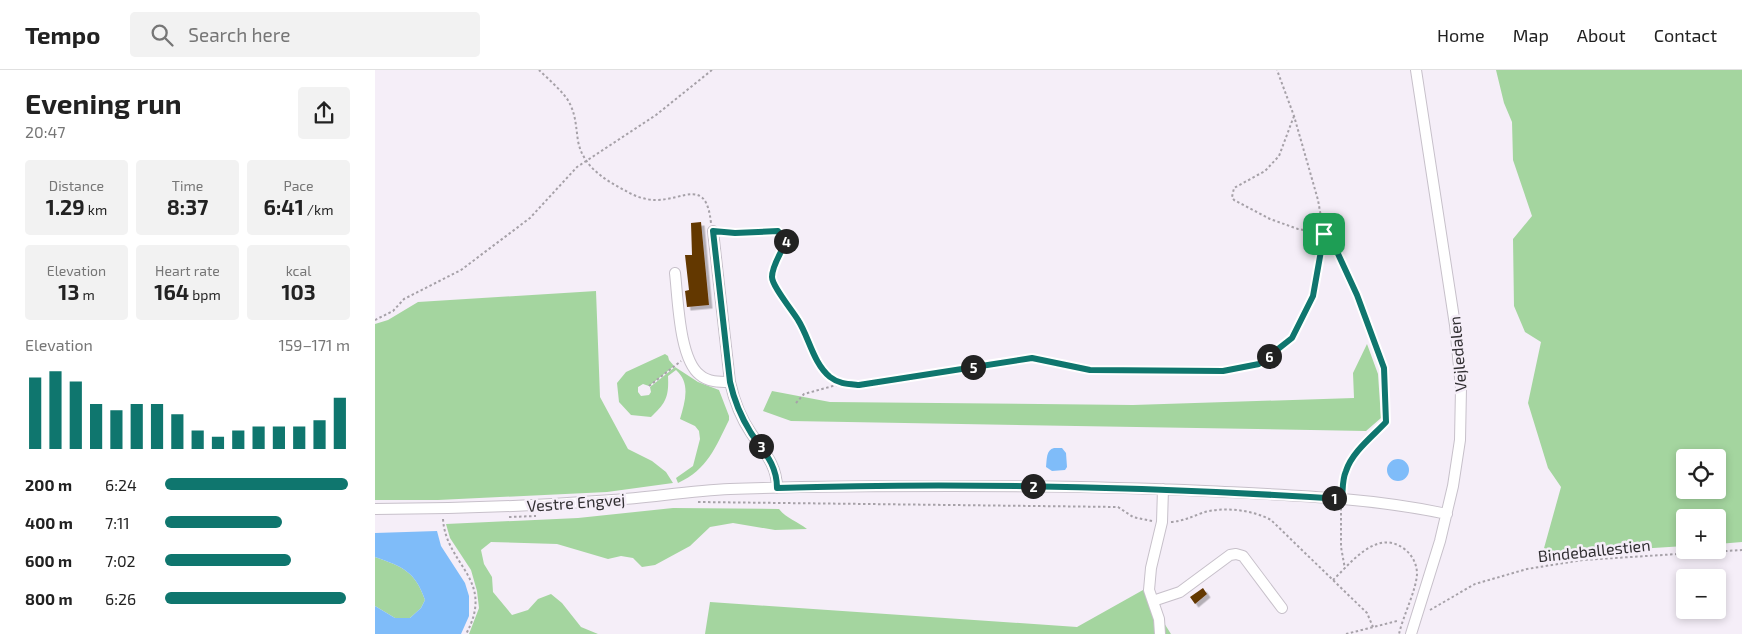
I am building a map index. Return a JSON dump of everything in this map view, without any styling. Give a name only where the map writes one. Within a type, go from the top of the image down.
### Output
[{"type":"street","name":"Vejledalen","points":[[1411,634],[1447,514],[1460,440],[1461,388],[1455,326],[1417,70]]},
{"type":"street","points":[[713,231],[730,382],[735,403],[773,467],[777,488]]},
{"type":"street","points":[[675,273],[681,335],[686,352],[698,374],[708,380],[730,382]]},
{"type":"street","name":"Vestre Engvej","points":[[375,509],[518,506],[617,500],[694,491],[777,488],[1038,486],[1163,489],[1342,499],[1396,504],[1447,514]]},
{"type":"street","points":[[1160,634],[1159,619],[1149,590],[1151,568],[1162,522],[1163,489]]},
{"type":"street","points":[[1153,601],[1180,592],[1230,555],[1236,554],[1243,556],[1282,608]]},
{"type":"path","points":[[539,70],[569,102],[575,120],[578,143],[585,161],[593,171],[628,192],[647,199],[656,200],[683,194],[696,194],[705,199],[710,208],[713,231],[735,233],[778,231],[782,235],[786,241],[773,270],[774,286],[786,301],[805,332],[817,361],[828,376],[840,384]]},
{"type":"path","points":[[375,320],[393,311],[404,300],[461,270],[530,218],[577,167],[656,115],[712,70]]},
{"type":"path","points":[[796,403],[804,394],[840,384],[859,385],[1032,358],[1090,370],[1223,371],[1259,364],[1292,338],[1313,296],[1324,234],[1318,200],[1294,116],[1277,70]]},
{"type":"path","points":[[1294,116],[1279,156],[1265,171],[1234,188],[1232,197],[1234,200],[1270,219],[1324,234],[1333,243],[1357,295],[1384,368],[1386,422],[1357,453],[1346,469],[1343,481],[1341,547],[1345,569]]},
{"type":"path","points":[[649,386],[683,360]]},
{"type":"path","points":[[696,502],[1118,507],[1133,517],[1144,521],[1162,522],[1183,520],[1213,510],[1249,512],[1259,514],[1271,520],[1367,613],[1373,627]]},
{"type":"path","points":[[443,519],[446,539],[469,576],[475,594],[477,607],[466,634]]},
{"type":"path","points":[[1333,580],[1367,548],[1375,544],[1393,543],[1406,550],[1416,565],[1417,576],[1399,634]]},
{"type":"path","name":"Bindeballestien","points":[[1427,612],[1475,584],[1527,569],[1583,560],[1742,550]]},
{"type":"path","points":[[1346,634],[1397,621]]},
{"type":"green space","points":[[1496,70],[1742,70],[1742,542],[1726,543],[1726,509],[1676,509],[1676,547],[1574,553],[1541,559],[1561,487],[1548,468],[1528,403],[1541,342],[1525,332],[1514,306],[1513,239],[1532,216],[1513,160],[1512,122],[1504,103]]},
{"type":"green space","points":[[596,291],[600,397],[628,449],[652,461],[666,472],[673,483],[607,492],[438,500],[375,500],[375,324],[388,320],[418,302]]},
{"type":"green space","points":[[1367,344],[1378,374],[1381,418],[1366,431],[791,421],[763,411],[772,391],[830,402],[1133,405],[1354,398],[1353,373]]},
{"type":"green space","points":[[665,354],[674,366],[649,386],[643,384],[638,387],[638,392],[641,396],[649,395],[651,392],[650,387],[675,367],[698,382],[719,390],[729,416],[729,420],[719,440],[704,464],[697,471],[678,483],[676,478],[693,466],[700,439],[699,431],[695,426],[680,419],[685,393],[684,381],[681,375],[676,370],[668,376],[667,395],[660,408],[651,417],[631,415],[619,402],[617,383],[626,372]]},
{"type":"green space","points":[[673,508],[779,509],[807,529],[775,530],[733,523],[710,527],[690,546],[655,565],[642,567],[633,558],[621,556],[608,559],[557,544],[491,542],[481,550],[484,564],[492,577],[493,592],[512,615],[528,610],[538,599],[551,594],[562,603],[581,627],[598,634],[469,634],[479,608],[477,591],[471,570],[450,538],[446,524],[578,518]]},
{"type":"green space","points":[[375,557],[407,571],[417,582],[425,600],[421,608],[410,618],[395,618],[375,606]]},
{"type":"green space","points":[[1143,590],[1171,634],[705,634],[710,602],[1077,627]]},
{"type":"water","points":[[1054,448],[1062,448],[1066,453],[1067,467],[1065,470],[1052,471],[1046,467],[1048,453]]},
{"type":"water","points":[[1398,459],[1408,466],[1409,470],[1402,480],[1398,481],[1388,474],[1387,470],[1394,460]]},
{"type":"water","points":[[437,531],[441,546],[465,583],[469,596],[469,616],[461,634],[375,634],[375,606],[395,618],[410,618],[421,608],[425,600],[417,582],[407,571],[375,557],[375,533]]},
{"type":"building","points":[[701,222],[709,305],[687,307],[685,291],[689,290],[685,255],[692,255],[691,223]]},
{"type":"building","points":[[1203,588],[1207,594],[1195,604],[1190,597]]},
{"type":"route","points":[[713,231],[735,233],[778,231],[782,235],[786,241],[773,270],[774,286],[786,301],[805,332],[817,361],[828,376],[840,384],[859,385],[1032,358],[1090,370],[1223,371],[1259,364],[1292,338],[1313,296],[1324,234],[1333,243],[1357,295],[1384,368],[1386,422],[1357,453],[1346,469],[1342,499],[1163,489],[1038,486],[777,488],[773,467],[735,403],[730,382],[713,231]]}]
